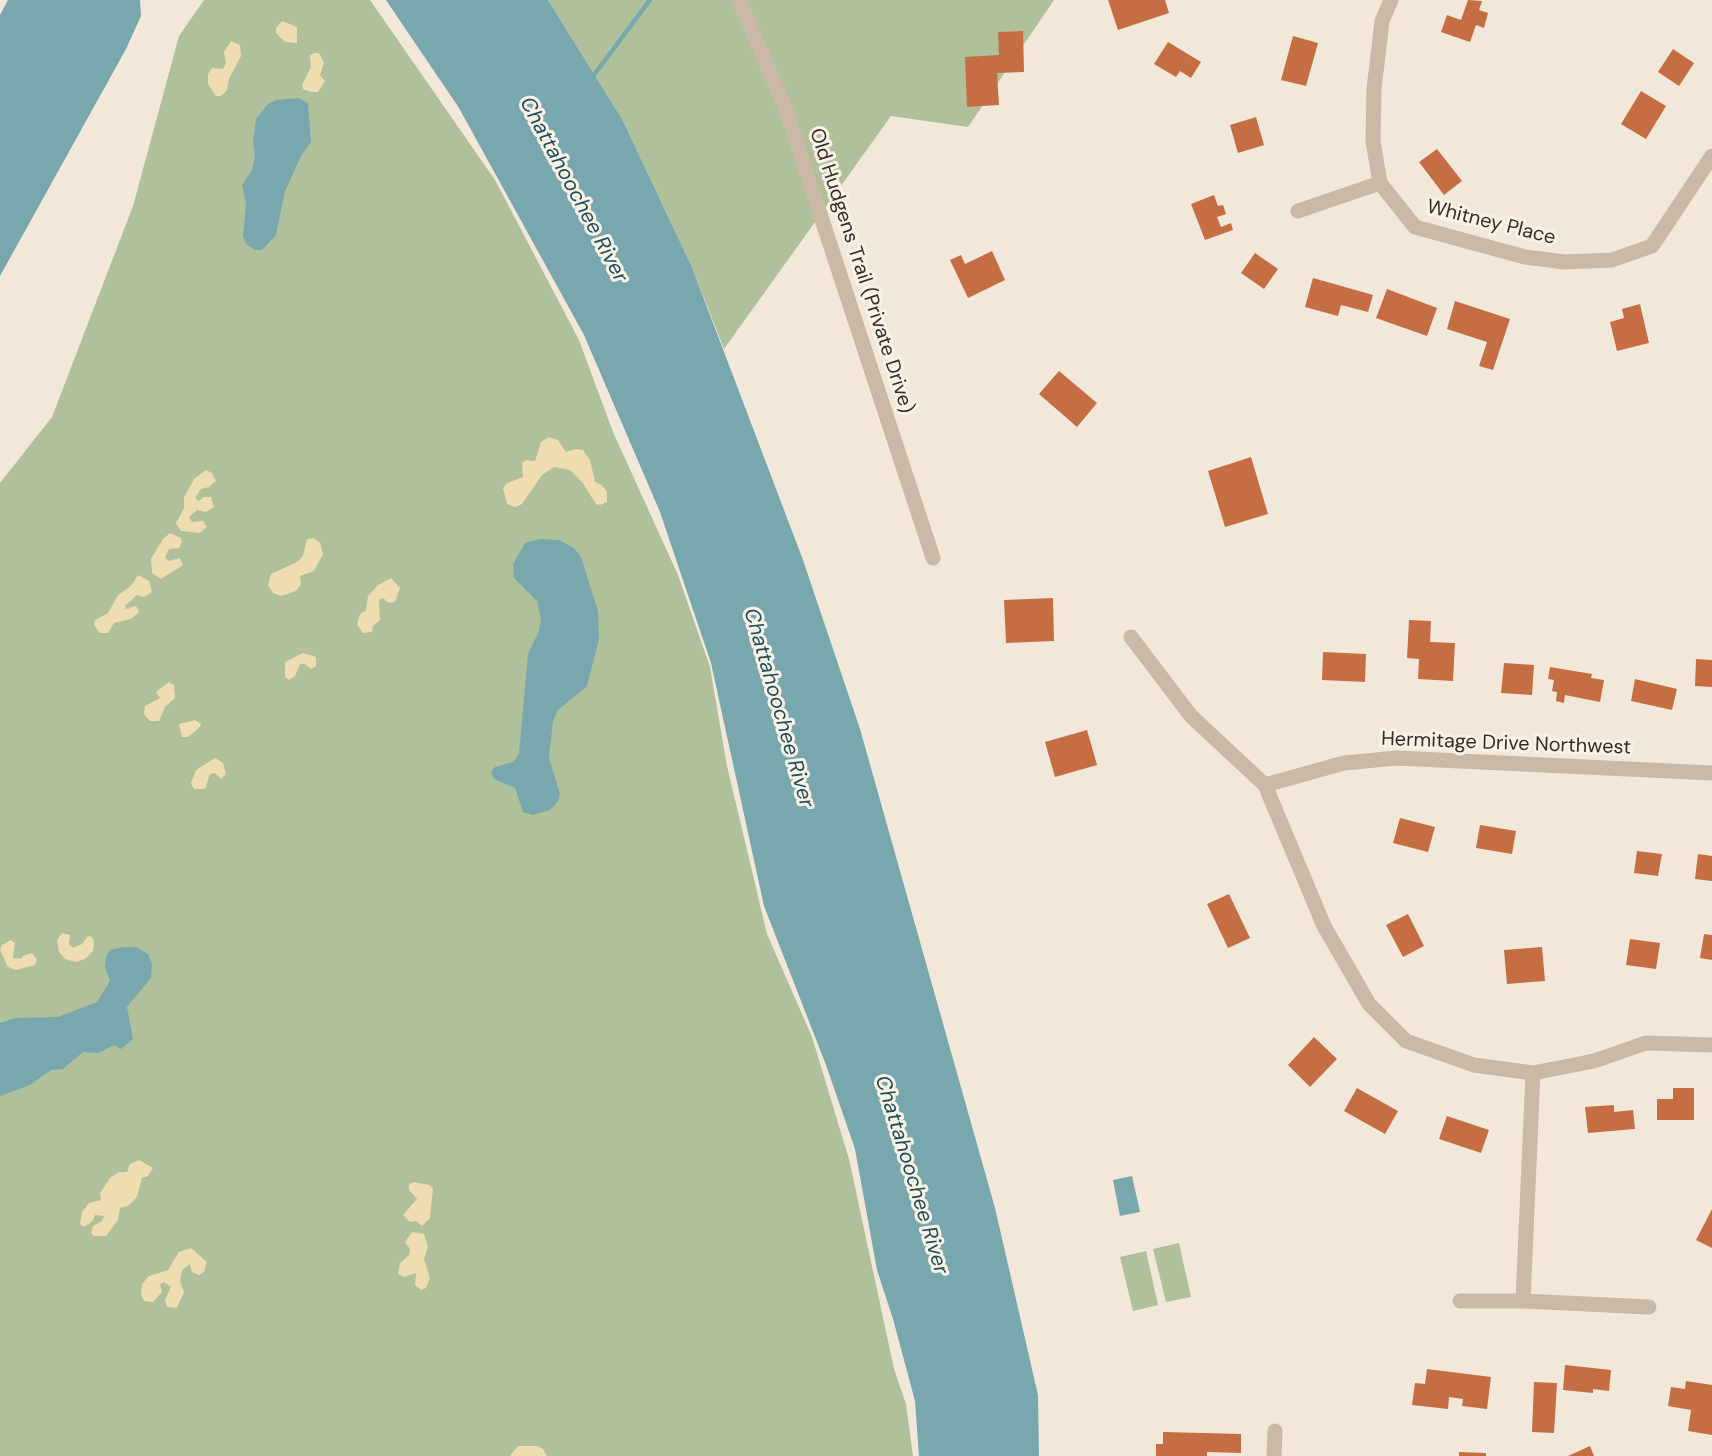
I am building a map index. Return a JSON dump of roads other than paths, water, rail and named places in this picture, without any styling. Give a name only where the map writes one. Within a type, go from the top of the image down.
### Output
[{"type":"street","name":"Old Hudgens Trail (Private Drive)","points":[[740,0],[785,107],[933,558]]},
{"type":"street","name":"Whitney Place","points":[[1391,0],[1382,21],[1374,89],[1373,141],[1380,183],[1415,227],[1525,257],[1565,262],[1612,260],[1652,246],[1712,156]]},
{"type":"street","points":[[1298,211],[1380,183]]},
{"type":"street","points":[[1131,637],[1191,716],[1265,785],[1324,926],[1370,1004],[1406,1041],[1474,1065],[1533,1073],[1594,1061],[1646,1043],[1712,1045]]},
{"type":"street","name":"Hermitage Drive Northwest","points":[[1265,785],[1344,763],[1397,758],[1712,773]]},
{"type":"street","points":[[1523,1301],[1533,1073]]},
{"type":"street","points":[[1460,1301],[1523,1301],[1649,1307]]},
{"type":"street","points":[[1274,1456],[1275,1431]]},
{"type":"water","points":[[8,0],[140,0],[141,16],[126,49],[0,276],[0,15]]},
{"type":"water","name":"Chattahoochee River","points":[[386,0],[548,0],[622,119],[691,265],[803,560],[860,729],[995,1208],[1038,1395],[1039,1456],[919,1456],[915,1401],[877,1270],[855,1149],[826,1065],[764,906],[711,663],[660,512],[584,335],[459,108]]},
{"type":"water","points":[[298,98],[308,103],[311,142],[302,154],[285,191],[276,235],[262,250],[255,250],[246,244],[243,236],[246,204],[242,185],[252,170],[255,156],[253,142],[256,119],[268,104],[276,100]]},
{"type":"water","points":[[540,539],[559,540],[574,548],[581,557],[598,611],[599,639],[587,686],[558,710],[553,721],[549,758],[560,794],[558,801],[550,810],[533,815],[523,812],[515,788],[494,779],[491,772],[495,767],[513,762],[519,754],[528,654],[539,631],[541,619],[537,601],[514,578],[513,564],[525,543]]},
{"type":"water","points":[[137,947],[148,954],[152,964],[151,978],[127,1007],[133,1039],[121,1049],[114,1045],[98,1053],[83,1052],[63,1069],[51,1070],[30,1085],[0,1096],[0,1023],[15,1018],[58,1017],[97,1002],[110,981],[105,968],[106,957],[110,950]]},
{"type":"water","points":[[1132,1176],[1140,1212],[1120,1216],[1113,1180]]},
{"type":"waterway","points":[[588,75],[594,75],[650,0]]}]
